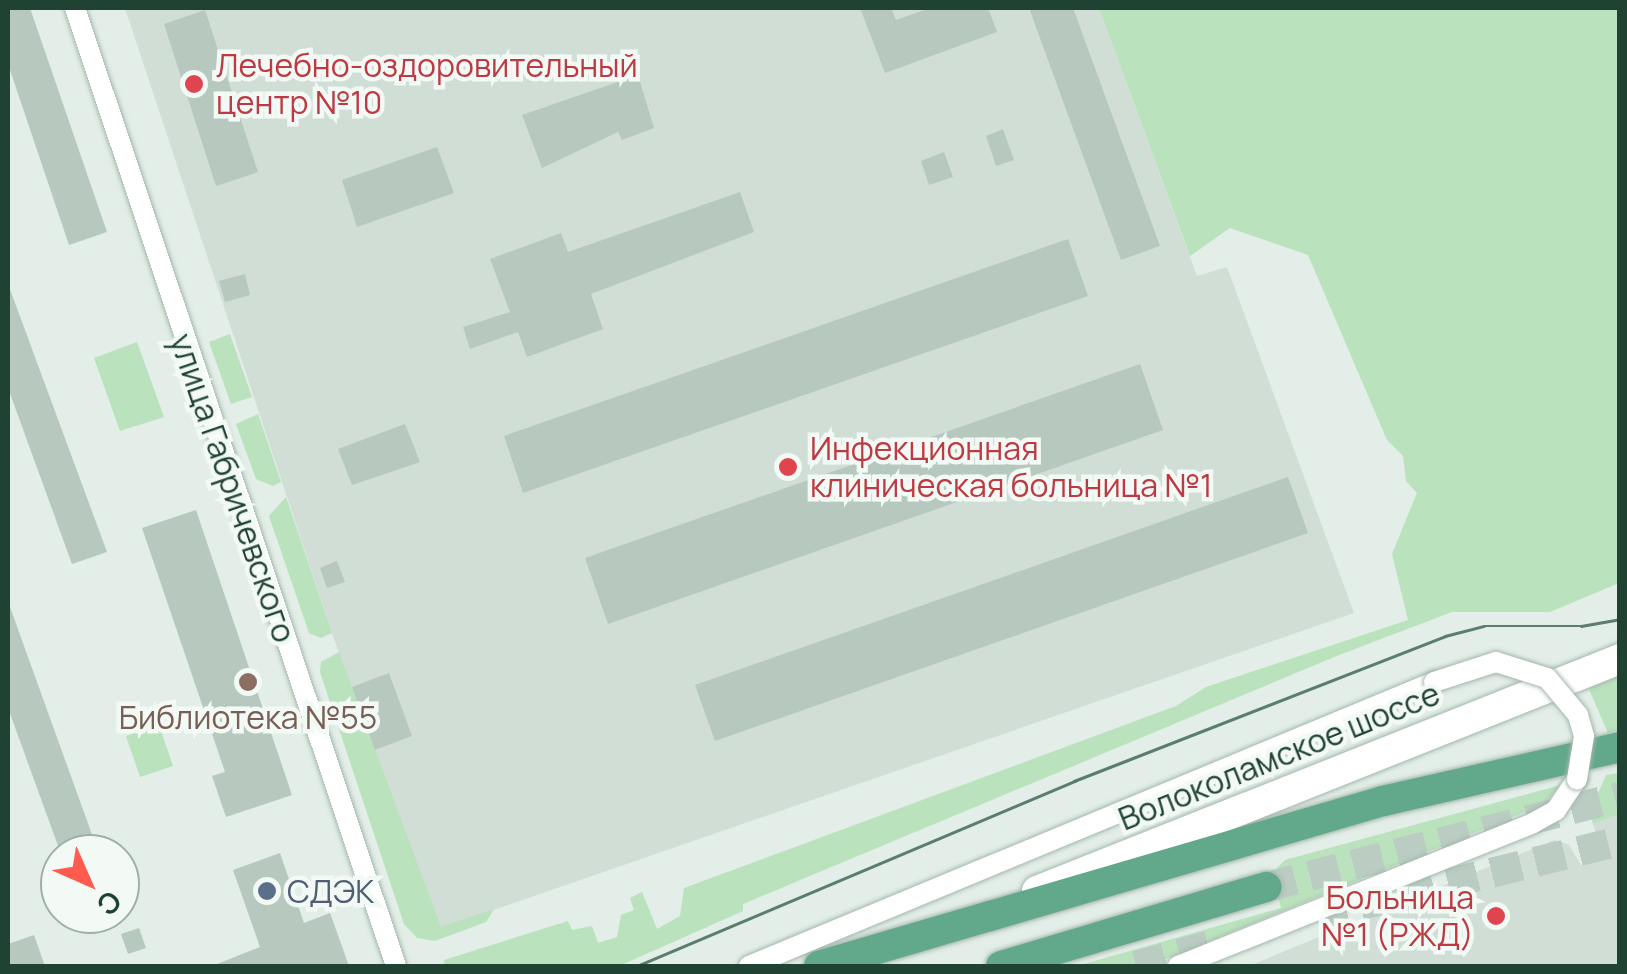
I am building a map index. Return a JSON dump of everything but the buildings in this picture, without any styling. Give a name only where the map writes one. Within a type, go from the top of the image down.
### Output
[{"type":"main road","name":"Волоколамское шоссе","points":[[966,920],[1620,659]]},
{"type":"main road","name":"Волоколамское шоссе","points":[[819,966],[966,920],[1446,784],[1620,747]]},
{"type":"main road","points":[[1001,966],[1266,887]]},
{"type":"street","name":"улица Габричевского","points":[[74,8],[396,966]]},
{"type":"street","points":[[749,966],[1434,682],[1496,662],[1547,678],[1578,715],[1584,736],[1578,779],[1545,818],[1178,966]]},
{"type":"shaded area","name":"Инфекционная клиническая больница №1","points":[[125,8],[1099,8],[1197,276],[1227,267],[1354,613],[441,928],[334,639]]},
{"type":"shaded area","name":"Больница №1 (РЖД)","points":[[1619,814],[1619,966],[1249,966],[1554,840],[1569,845],[1581,865],[1603,857],[1593,824]]},
{"type":"green space","points":[[1099,8],[1619,8],[1619,583],[1550,612],[1452,612],[1339,655],[743,904],[743,911],[619,966],[445,966],[444,960],[568,921],[572,930],[592,926],[598,943],[617,937],[621,915],[634,910],[630,898],[642,892],[657,929],[680,916],[684,888],[1176,706],[1206,687],[1408,620],[1392,554],[1417,493],[1406,481],[1403,456],[1387,440],[1308,255],[1230,228],[1190,256]]},
{"type":"green space","points":[[230,334],[252,397],[231,404],[209,342]]},
{"type":"green space","points":[[137,342],[164,417],[120,431],[94,358]]},
{"type":"green space","points":[[258,414],[281,482],[273,486],[256,479],[236,424]]},
{"type":"green space","points":[[286,497],[332,633],[321,638],[309,633],[269,516]]},
{"type":"green space","points":[[339,652],[441,927],[494,909],[486,922],[435,941],[417,938],[404,924],[320,672],[321,662]]},
{"type":"green space","points":[[1619,672],[1619,729],[1608,733],[1588,687]]},
{"type":"green space","points":[[159,725],[173,766],[140,777],[126,736]]},
{"type":"green space","points":[[1619,773],[1619,814],[1593,824],[1590,812],[1606,775]]},
{"type":"green space","points":[[1561,785],[1544,804],[1149,966],[1077,966],[1281,908],[1272,873],[1285,860]]},
{"type":"tunnel","points":[[1266,887],[1620,797]]},
{"type":"tunnel","points":[[1317,916],[1620,841]]},
{"type":"tunnel","points":[[1136,966],[1219,943]]},
{"type":"tram line","points":[[637,966],[1074,781],[1445,636],[1484,626],[1581,626],[1620,619]]},
{"type":"place","name":"Лечебно-оздоровительный центр №10","points":[[194,84]]},
{"type":"place","name":"Инфекционная клиническая больница №1","points":[[788,467]]},
{"type":"place","name":"Библиотека №55","points":[[248,682]]},
{"type":"place","name":"СДЭК","points":[[267,891]]},
{"type":"place","name":"Больница №1 (РЖД)","points":[[1496,916]]}]
